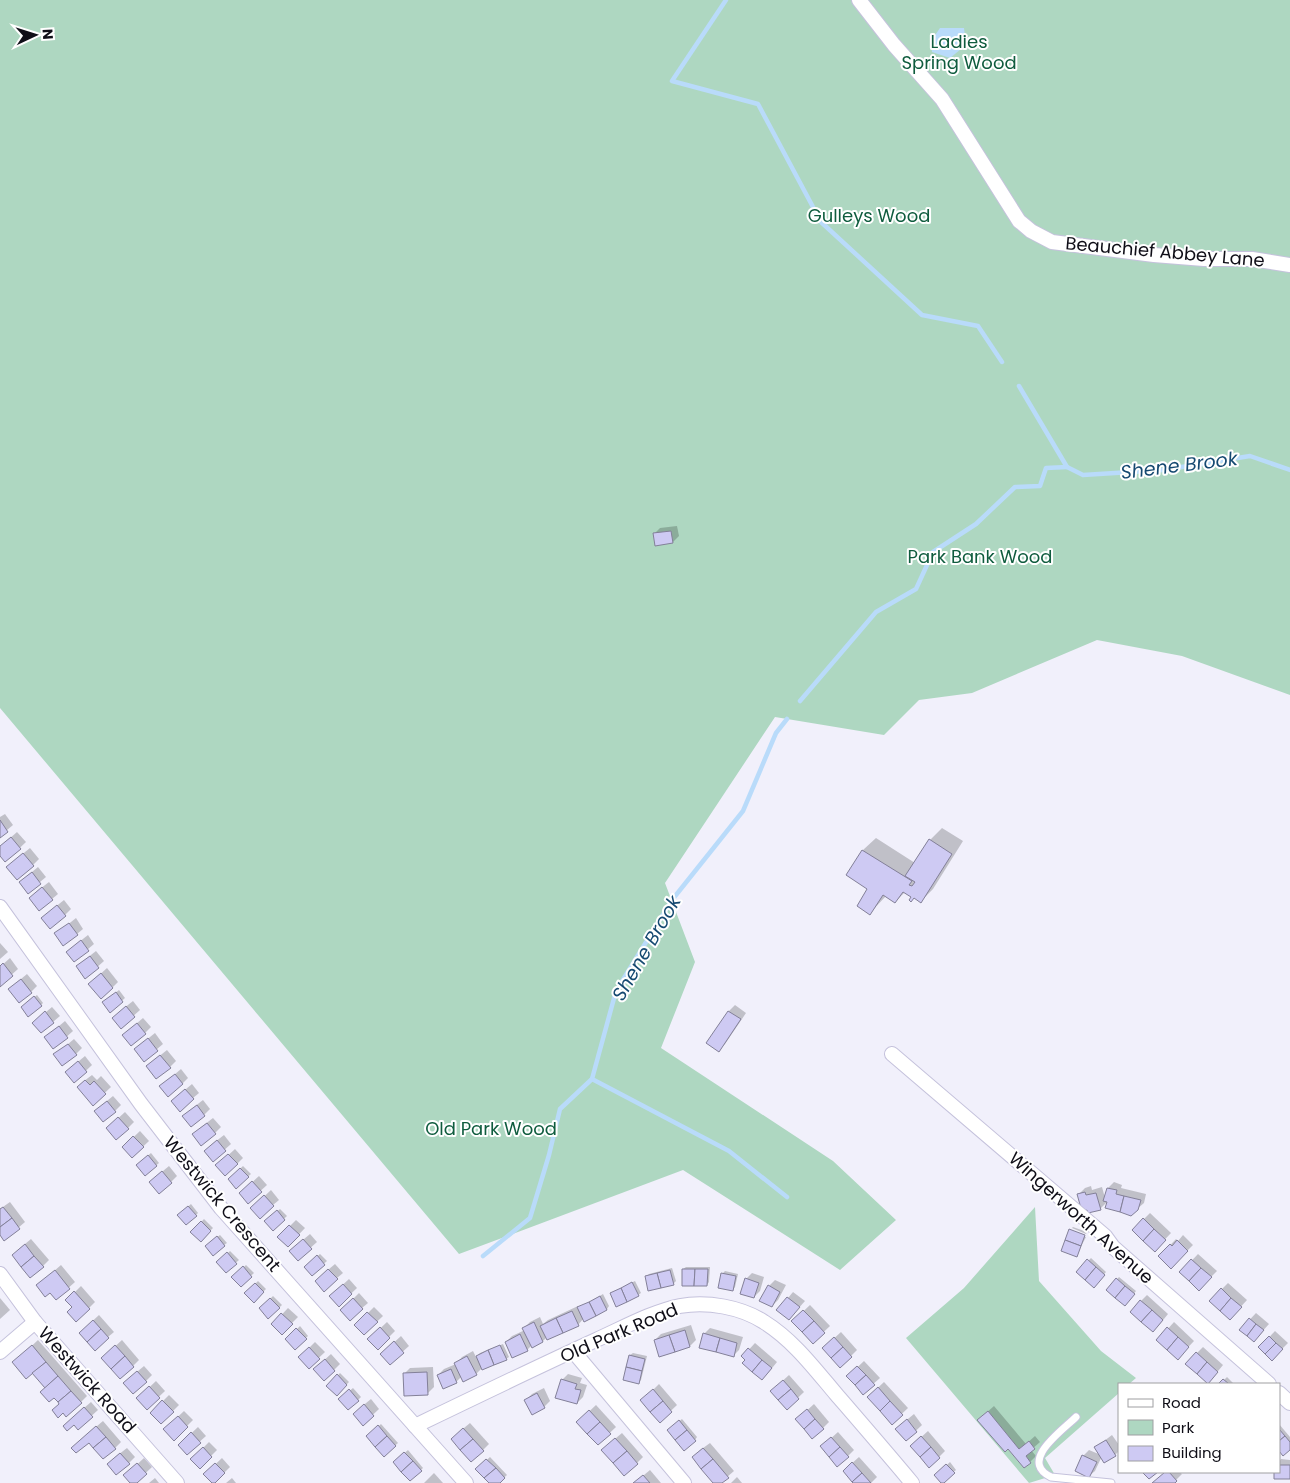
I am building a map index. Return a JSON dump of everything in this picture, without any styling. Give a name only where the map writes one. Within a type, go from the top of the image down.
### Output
[{"type":"street","name":"Beauchief Abbey Lane","points":[[859,0],[894,45],[942,99],[1019,221],[1031,231],[1052,242],[1121,251],[1204,258],[1252,259],[1290,264]]},
{"type":"street","name":"Westwick Crescent","points":[[0,907],[141,1104],[211,1195],[466,1483]]},
{"type":"street","name":"Wingerworth Avenue","points":[[892,1054],[1104,1236],[1113,1247],[1268,1383]]},
{"type":"street","name":"Westwick Road","points":[[0,1274],[35,1322],[177,1483]]},
{"type":"street","name":"Old Park Road","points":[[415,1426],[659,1312],[680,1306],[699,1304],[720,1306],[743,1312],[763,1321],[784,1337],[805,1357],[912,1483]]},
{"type":"street","points":[[0,1352],[35,1322]]},
{"type":"street","points":[[572,1351],[684,1483]]},
{"type":"street","points":[[1280,1394],[1290,1403]]},
{"type":"lane","points":[[1076,1417],[1046,1445],[1039,1455],[1039,1466],[1044,1474],[1051,1478],[1111,1483]]},
{"type":"green space","points":[[0,0],[1290,0],[1290,695],[1182,656],[1097,640],[972,693],[919,700],[884,735],[775,717],[665,883],[695,962],[661,1048],[833,1161],[896,1220],[840,1270],[683,1170],[459,1254],[0,708]]},
{"type":"green space","points":[[1035,1207],[1039,1281],[1101,1351],[1136,1378],[1130,1383],[1118,1383],[1118,1394],[1045,1458],[1055,1475],[1029,1483],[906,1338],[964,1288]]},
{"type":"water","points":[[940,28],[964,28],[966,45],[950,58],[932,52],[931,41]]},
{"type":"building","points":[[671,531],[673,543],[655,546],[653,533]]},
{"type":"building","points":[[0,820],[8,832],[0,838]]},
{"type":"building","points":[[11,837],[21,849],[5,862],[0,856],[0,846]]},
{"type":"building","points":[[929,839],[952,854],[921,903],[914,898],[911,902],[909,900],[911,897],[903,892],[895,903],[883,895],[870,915],[857,906],[867,889],[846,875],[862,850],[912,881],[909,885],[912,886],[915,882],[905,876]]},
{"type":"building","points":[[23,853],[34,866],[17,880],[6,867]]},
{"type":"building","points":[[32,872],[41,884],[28,894],[19,882]]},
{"type":"building","points":[[42,887],[53,900],[39,911],[29,898]]},
{"type":"building","points":[[57,905],[66,916],[50,929],[41,918]]},
{"type":"building","points":[[69,923],[78,935],[63,946],[54,933]]},
{"type":"building","points":[[81,940],[89,951],[74,962],[66,952]]},
{"type":"building","points":[[90,956],[99,968],[85,979],[76,966]]},
{"type":"building","points":[[3,963],[13,976],[0,987],[0,966]]},
{"type":"building","points":[[101,973],[113,988],[101,999],[88,984]]},
{"type":"building","points":[[21,979],[32,993],[19,1003],[8,989]]},
{"type":"building","points":[[116,992],[123,1002],[110,1013],[102,1002]]},
{"type":"building","points":[[34,996],[42,1006],[28,1017],[21,1007]]},
{"type":"building","points":[[126,1006],[135,1017],[121,1029],[112,1018]]},
{"type":"building","points":[[45,1011],[54,1023],[41,1033],[32,1023]]},
{"type":"building","points":[[728,1011],[741,1019],[719,1052],[706,1043]]},
{"type":"building","points":[[137,1023],[146,1034],[131,1046],[122,1035]]},
{"type":"building","points":[[59,1026],[68,1038],[53,1049],[44,1037]]},
{"type":"building","points":[[148,1038],[158,1051],[144,1062],[134,1049]]},
{"type":"building","points":[[68,1044],[77,1055],[62,1066],[53,1054]]},
{"type":"building","points":[[160,1055],[171,1068],[156,1079],[146,1066]]},
{"type":"building","points":[[78,1061],[87,1072],[74,1083],[65,1072]]},
{"type":"building","points":[[175,1074],[183,1084],[168,1097],[159,1086]]},
{"type":"building","points":[[85,1080],[90,1085],[94,1081],[106,1094],[93,1106],[77,1087]]},
{"type":"building","points":[[185,1089],[194,1099],[180,1112],[171,1101]]},
{"type":"building","points":[[107,1101],[116,1112],[103,1122],[94,1111]]},
{"type":"building","points":[[197,1105],[205,1116],[191,1127],[182,1116]]},
{"type":"building","points":[[118,1117],[129,1129],[116,1140],[106,1128]]},
{"type":"building","points":[[207,1123],[216,1134],[201,1146],[192,1134]]},
{"type":"building","points":[[133,1136],[144,1147],[132,1158],[122,1147]]},
{"type":"building","points":[[217,1140],[226,1151],[213,1162],[204,1151]]},
{"type":"building","points":[[228,1154],[238,1164],[225,1176],[215,1165]]},
{"type":"building","points":[[148,1155],[157,1166],[145,1176],[136,1165]]},
{"type":"building","points":[[240,1168],[249,1177],[236,1189],[228,1179]]},
{"type":"building","points":[[162,1171],[172,1183],[159,1194],[149,1182]]},
{"type":"building","points":[[252,1181],[262,1192],[248,1204],[239,1193]]},
{"type":"building","points":[[1107,1188],[1117,1190],[1116,1194],[1124,1196],[1120,1212],[1105,1208],[1107,1202],[1103,1201]]},
{"type":"building","points":[[1085,1192],[1086,1195],[1096,1193],[1101,1210],[1088,1213],[1087,1210],[1082,1212],[1077,1194]]},
{"type":"building","points":[[264,1195],[274,1206],[260,1219],[250,1208]]},
{"type":"building","points":[[1124,1196],[1141,1200],[1138,1210],[1131,1216],[1120,1212]]},
{"type":"building","points":[[188,1206],[197,1216],[186,1225],[177,1215]]},
{"type":"building","points":[[3,1207],[12,1218],[0,1227],[0,1209]]},
{"type":"building","points":[[277,1210],[285,1220],[273,1231],[264,1221]]},
{"type":"building","points":[[12,1218],[20,1229],[4,1241],[0,1235],[0,1227]]},
{"type":"building","points":[[1143,1218],[1154,1229],[1143,1241],[1132,1230]]},
{"type":"building","points":[[201,1221],[211,1231],[201,1242],[190,1232]]},
{"type":"building","points":[[289,1225],[300,1235],[288,1247],[277,1237]]},
{"type":"building","points":[[1069,1229],[1085,1235],[1081,1246],[1065,1240]]},
{"type":"building","points":[[1154,1229],[1166,1240],[1155,1252],[1143,1241]]},
{"type":"building","points":[[217,1236],[225,1246],[213,1256],[205,1246]]},
{"type":"building","points":[[303,1239],[312,1249],[298,1261],[289,1251]]},
{"type":"building","points":[[1065,1240],[1081,1246],[1077,1257],[1061,1251]]},
{"type":"building","points":[[1177,1240],[1188,1251],[1171,1269],[1158,1256]]},
{"type":"building","points":[[25,1244],[34,1256],[21,1267],[12,1255]]},
{"type":"building","points":[[227,1252],[237,1264],[226,1273],[216,1262]]},
{"type":"building","points":[[317,1255],[325,1265],[312,1276],[304,1267]]},
{"type":"building","points":[[34,1256],[44,1267],[30,1278],[21,1267]]},
{"type":"building","points":[[1087,1259],[1096,1267],[1085,1280],[1076,1272]]},
{"type":"building","points":[[1191,1259],[1201,1268],[1189,1281],[1179,1272]]},
{"type":"building","points":[[243,1266],[252,1277],[241,1287],[231,1277]]},
{"type":"building","points":[[1096,1267],[1105,1275],[1094,1288],[1085,1280]]},
{"type":"building","points":[[1201,1268],[1212,1277],[1199,1291],[1189,1281]]},
{"type":"building","points":[[328,1269],[338,1279],[324,1292],[315,1281]]},
{"type":"building","points":[[682,1269],[695,1269],[694,1286],[682,1286]]},
{"type":"building","points":[[695,1269],[708,1269],[707,1286],[694,1286]]},
{"type":"building","points":[[55,1270],[70,1289],[56,1300],[50,1293],[45,1297],[36,1285]]},
{"type":"building","points":[[670,1270],[674,1285],[661,1288],[657,1273]]},
{"type":"building","points":[[657,1273],[661,1288],[648,1291],[645,1276]]},
{"type":"building","points":[[721,1273],[736,1276],[733,1291],[718,1288]]},
{"type":"building","points":[[745,1278],[759,1283],[754,1298],[740,1294]]},
{"type":"building","points":[[1116,1278],[1125,1286],[1115,1298],[1106,1290]]},
{"type":"building","points":[[632,1282],[639,1296],[627,1302],[621,1288]]},
{"type":"building","points":[[255,1283],[264,1292],[254,1303],[244,1293]]},
{"type":"building","points":[[343,1284],[352,1294],[339,1307],[329,1296]]},
{"type":"building","points":[[768,1285],[780,1292],[772,1307],[759,1301]]},
{"type":"building","points":[[1125,1286],[1135,1294],[1125,1306],[1115,1298]]},
{"type":"building","points":[[621,1288],[627,1302],[616,1307],[610,1293]]},
{"type":"building","points":[[1221,1288],[1231,1298],[1220,1311],[1209,1301]]},
{"type":"building","points":[[74,1291],[90,1309],[76,1322],[67,1312],[72,1307],[65,1300]]},
{"type":"building","points":[[600,1296],[607,1310],[596,1316],[589,1302]]},
{"type":"building","points":[[787,1297],[800,1307],[789,1320],[776,1310]]},
{"type":"building","points":[[270,1298],[280,1308],[268,1319],[259,1308]]},
{"type":"building","points":[[353,1298],[363,1309],[350,1321],[340,1310]]},
{"type":"building","points":[[1231,1298],[1242,1307],[1230,1320],[1220,1311]]},
{"type":"building","points":[[1140,1300],[1152,1310],[1141,1322],[1130,1312]]},
{"type":"building","points":[[589,1302],[596,1316],[584,1322],[577,1307]]},
{"type":"building","points":[[803,1310],[814,1321],[802,1332],[791,1321]]},
{"type":"building","points":[[1152,1310],[1163,1320],[1153,1332],[1141,1322]]},
{"type":"building","points":[[572,1311],[579,1326],[563,1333],[556,1318]]},
{"type":"building","points":[[367,1312],[378,1322],[364,1335],[354,1325]]},
{"type":"building","points":[[281,1313],[293,1324],[282,1335],[271,1324]]},
{"type":"building","points":[[556,1318],[563,1333],[547,1340],[540,1326]]},
{"type":"building","points":[[1249,1318],[1256,1324],[1247,1336],[1239,1330]]},
{"type":"building","points":[[93,1320],[101,1329],[87,1342],[79,1333]]},
{"type":"building","points":[[814,1321],[825,1333],[813,1344],[802,1332]]},
{"type":"building","points":[[534,1322],[543,1342],[532,1348],[522,1328]]},
{"type":"building","points":[[1256,1324],[1264,1330],[1254,1342],[1247,1336]]},
{"type":"building","points":[[380,1327],[390,1338],[378,1350],[367,1339]]},
{"type":"building","points":[[1167,1327],[1178,1337],[1167,1350],[1156,1340]]},
{"type":"building","points":[[296,1328],[307,1339],[295,1350],[285,1339]]},
{"type":"building","points":[[101,1329],[109,1338],[95,1351],[87,1342]]},
{"type":"building","points":[[685,1330],[690,1347],[675,1352],[669,1335]]},
{"type":"building","points":[[703,1333],[720,1338],[716,1352],[699,1348]]},
{"type":"building","points":[[520,1334],[528,1351],[512,1358],[505,1342]]},
{"type":"building","points":[[669,1335],[675,1352],[659,1357],[654,1340]]},
{"type":"building","points":[[1269,1336],[1276,1343],[1265,1354],[1258,1347]]},
{"type":"building","points":[[834,1337],[843,1347],[831,1358],[822,1348]]},
{"type":"building","points":[[1178,1337],[1189,1347],[1178,1360],[1167,1350]]},
{"type":"building","points":[[720,1338],[737,1343],[734,1357],[716,1352]]},
{"type":"building","points":[[394,1341],[404,1353],[390,1365],[380,1354]]},
{"type":"building","points":[[1276,1343],[1283,1349],[1272,1361],[1265,1354]]},
{"type":"building","points":[[32,1345],[46,1362],[26,1379],[12,1362]]},
{"type":"building","points":[[115,1345],[125,1356],[111,1369],[101,1358]]},
{"type":"building","points":[[500,1345],[507,1360],[494,1365],[488,1350]]},
{"type":"building","points":[[309,1347],[320,1359],[309,1369],[298,1357]]},
{"type":"building","points":[[843,1347],[852,1357],[840,1368],[831,1358]]},
{"type":"building","points":[[748,1348],[762,1360],[752,1372],[742,1363],[745,1360],[741,1356]]},
{"type":"building","points":[[488,1350],[494,1365],[482,1370],[476,1356]]},
{"type":"building","points":[[1196,1352],[1207,1362],[1197,1374],[1185,1364]]},
{"type":"building","points":[[629,1355],[645,1359],[642,1371],[626,1367]]},
{"type":"building","points":[[125,1356],[134,1367],[120,1379],[111,1369]]},
{"type":"building","points":[[467,1356],[477,1375],[463,1382],[454,1363]]},
{"type":"building","points":[[325,1359],[335,1371],[324,1381],[313,1369]]},
{"type":"building","points":[[762,1360],[772,1368],[762,1380],[752,1372]]},
{"type":"building","points":[[46,1362],[58,1376],[45,1388],[32,1373]]},
{"type":"building","points":[[1207,1362],[1218,1372],[1209,1383],[1197,1374]]},
{"type":"building","points":[[857,1366],[866,1375],[855,1385],[846,1376]]},
{"type":"building","points":[[626,1367],[642,1371],[639,1384],[623,1380]]},
{"type":"building","points":[[451,1369],[457,1383],[443,1389],[437,1375]]},
{"type":"building","points":[[137,1371],[147,1382],[133,1394],[123,1383]]},
{"type":"building","points":[[427,1372],[428,1395],[404,1396],[403,1373]]},
{"type":"building","points":[[337,1374],[347,1385],[337,1396],[326,1386]]},
{"type":"building","points":[[866,1375],[875,1385],[863,1395],[855,1385]]},
{"type":"building","points":[[58,1376],[71,1391],[58,1402],[54,1398],[49,1402],[40,1392]]},
{"type":"building","points":[[561,1379],[577,1384],[575,1389],[581,1390],[577,1404],[555,1398]]},
{"type":"building","points":[[1223,1379],[1228,1383],[1219,1383]]},
{"type":"building","points":[[783,1380],[791,1389],[778,1400],[770,1391]]},
{"type":"building","points":[[149,1386],[160,1398],[147,1410],[136,1398]]},
{"type":"building","points":[[878,1387],[890,1401],[880,1411],[867,1397]]},
{"type":"building","points":[[349,1389],[359,1401],[348,1410],[338,1399]]},
{"type":"building","points":[[653,1389],[663,1401],[650,1412],[640,1400]]},
{"type":"building","points":[[791,1389],[799,1399],[787,1410],[778,1400]]},
{"type":"building","points":[[71,1391],[82,1403],[66,1417],[63,1413],[58,1418],[52,1410]]},
{"type":"building","points":[[537,1393],[545,1408],[532,1415],[524,1400]]},
{"type":"building","points":[[162,1400],[174,1412],[161,1424],[150,1413]]},
{"type":"building","points":[[663,1401],[672,1412],[660,1423],[650,1412]]},
{"type":"building","points":[[890,1401],[903,1415],[892,1425],[880,1411]]},
{"type":"building","points":[[364,1404],[374,1416],[363,1426],[353,1414]]},
{"type":"building","points":[[84,1407],[93,1417],[78,1430],[74,1425],[67,1431],[63,1426]]},
{"type":"building","points":[[807,1409],[815,1419],[804,1429],[795,1419]]},
{"type":"building","points":[[589,1410],[600,1422],[587,1434],[576,1422]]},
{"type":"building","points":[[988,1411],[1019,1449],[1029,1441],[1035,1449],[1026,1456],[1031,1463],[1024,1468],[1008,1449],[1005,1452],[977,1420]]},
{"type":"building","points":[[178,1416],[188,1427],[174,1441],[163,1429]]},
{"type":"building","points":[[815,1419],[824,1429],[812,1439],[804,1429]]},
{"type":"building","points":[[907,1419],[917,1432],[906,1441],[895,1429]]},
{"type":"building","points":[[679,1420],[687,1430],[675,1440],[667,1430]]},
{"type":"building","points":[[600,1422],[611,1434],[598,1445],[587,1434]]},
{"type":"building","points":[[378,1425],[387,1436],[375,1447],[366,1436]]},
{"type":"building","points":[[96,1426],[106,1437],[93,1448],[89,1443],[76,1453],[71,1448]]},
{"type":"building","points":[[463,1428],[473,1439],[460,1450],[451,1439]]},
{"type":"building","points":[[687,1430],[696,1441],[684,1451],[675,1440]]},
{"type":"building","points":[[1280,1430],[1285,1436],[1280,1440]]},
{"type":"building","points":[[191,1432],[201,1443],[187,1455],[178,1445]]},
{"type":"building","points":[[387,1436],[396,1446],[384,1457],[375,1447]]},
{"type":"building","points":[[921,1436],[931,1447],[920,1457],[910,1446]]},
{"type":"building","points":[[1285,1436],[1290,1442],[1290,1450],[1283,1456],[1280,1452],[1280,1440]]},
{"type":"building","points":[[106,1437],[116,1449],[103,1459],[93,1448]]},
{"type":"building","points":[[831,1437],[840,1447],[829,1457],[820,1446]]},
{"type":"building","points":[[615,1438],[627,1451],[613,1463],[601,1450]]},
{"type":"building","points":[[473,1439],[484,1451],[471,1462],[460,1450]]},
{"type":"building","points":[[1106,1440],[1116,1456],[1104,1463],[1094,1447]]},
{"type":"building","points":[[203,1447],[212,1457],[200,1469],[190,1459]]},
{"type":"building","points":[[840,1447],[849,1457],[837,1467],[829,1457]]},
{"type":"building","points":[[931,1447],[940,1458],[929,1468],[920,1457]]},
{"type":"building","points":[[703,1448],[713,1459],[701,1469],[692,1457]]},
{"type":"building","points":[[627,1451],[638,1464],[624,1476],[613,1463]]},
{"type":"building","points":[[404,1452],[413,1461],[401,1472],[393,1462]]},
{"type":"building","points":[[120,1453],[130,1464],[116,1475],[107,1464]]},
{"type":"building","points":[[1082,1455],[1097,1462],[1089,1478],[1075,1471]]},
{"type":"building","points":[[486,1459],[496,1468],[484,1478],[475,1469]]},
{"type":"building","points":[[713,1459],[729,1478],[722,1483],[713,1483],[701,1469]]},
{"type":"building","points":[[413,1461],[422,1471],[410,1481],[401,1472]]},
{"type":"building","points":[[852,1462],[862,1473],[852,1482],[843,1471]]},
{"type":"building","points":[[137,1463],[147,1474],[137,1483],[130,1483],[123,1475]]},
{"type":"building","points":[[215,1463],[225,1473],[215,1483],[212,1483],[203,1474]]},
{"type":"building","points":[[946,1464],[955,1473],[944,1483],[941,1483],[934,1475]]},
{"type":"building","points":[[1280,1465],[1290,1465],[1290,1479],[1274,1479],[1274,1473],[1280,1473]]},
{"type":"building","points":[[496,1468],[505,1478],[500,1483],[489,1483],[484,1478]]},
{"type":"building","points":[[862,1473],[871,1483],[852,1482]]},
{"type":"building","points":[[1143,1473],[1157,1473],[1149,1479]]},
{"type":"building","points":[[1164,1473],[1170,1473],[1177,1481],[1175,1483],[1152,1483]]},
{"type":"building","points":[[643,1475],[650,1483],[633,1483]]},
{"type":"waterway","name":"Shene Brook","points":[[726,0],[672,81],[758,104],[821,222],[922,315],[978,326],[1002,362]]},
{"type":"waterway","name":"Shene Brook","points":[[1019,386],[1067,467],[1083,475],[1163,470],[1250,456],[1290,470]]},
{"type":"waterway","name":"Shene Brook","points":[[800,701],[876,612],[916,589],[933,552],[976,524],[1015,487],[1040,486],[1046,468],[1067,467]]},
{"type":"waterway","name":"Shene Brook","points":[[483,1256],[530,1218],[549,1155],[560,1109],[592,1079],[616,991],[672,900],[743,811],[776,733],[787,719]]},
{"type":"waterway","points":[[592,1079],[729,1151],[787,1197]]},
{"type":"park label","name":"Ladies Spring Wood","points":[[959,52]]},
{"type":"park label","name":"Gulleys Wood","points":[[869,216]]},
{"type":"park label","name":"Park Bank Wood","points":[[980,557]]},
{"type":"park label","name":"Old Park Wood","points":[[491,1129]]}]
